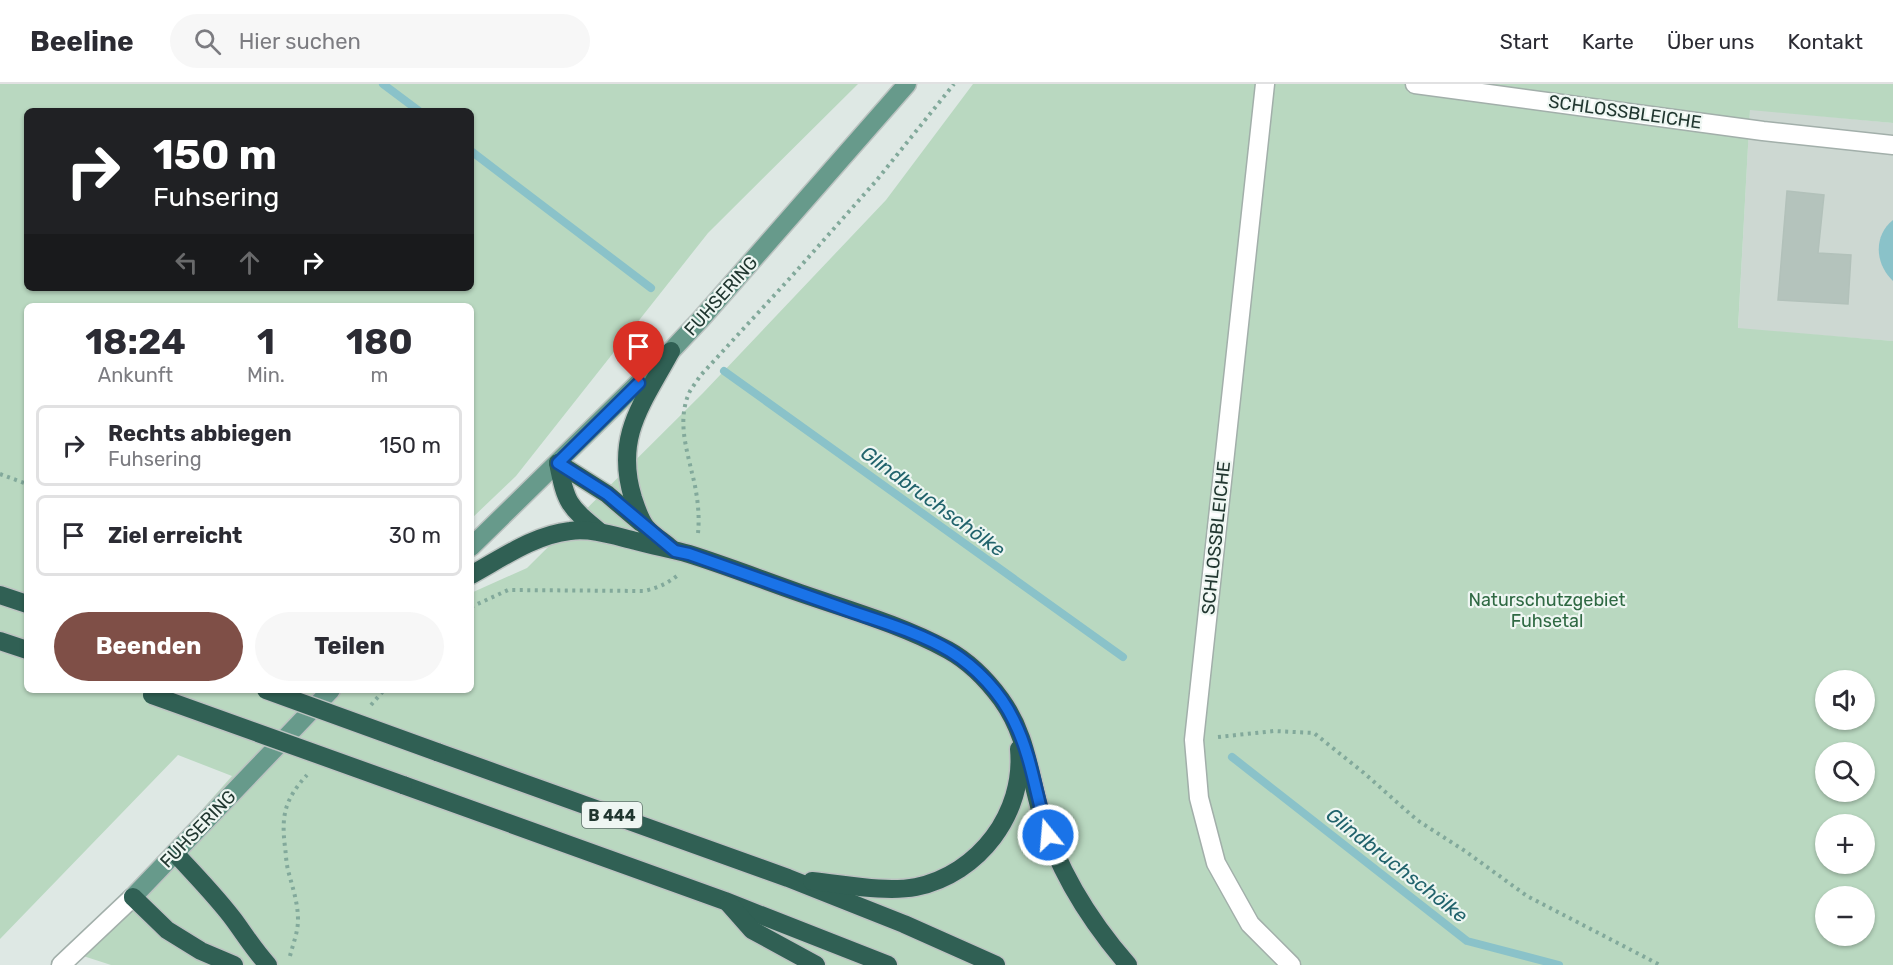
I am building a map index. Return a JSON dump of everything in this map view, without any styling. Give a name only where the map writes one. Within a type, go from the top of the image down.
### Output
[{"type":"highway","points":[[645,526],[635,506],[629,486],[628,443],[633,422],[671,351]]},
{"type":"highway","points":[[558,463],[607,494],[682,553]]},
{"type":"highway","points":[[558,463],[564,495],[575,511],[600,532]]},
{"type":"highway","points":[[474,572],[540,538],[571,531],[600,532],[682,553],[888,624],[951,652],[985,680],[1014,721],[1028,757],[1040,811],[1057,857],[1085,910],[1128,965]]},
{"type":"highway","points":[[0,595],[24,603]]},
{"type":"highway","points":[[0,641],[24,649]]},
{"type":"highway","name":"B 444","points":[[148,693],[725,901],[888,965]]},
{"type":"highway","name":"B 444","points":[[274,693],[788,878],[904,924],[996,965]]},
{"type":"highway","points":[[788,878],[893,889],[916,887],[959,870],[978,856],[993,838],[1006,819],[1014,800],[1020,761],[1014,721]]},
{"type":"highway","points":[[175,853],[210,890],[268,965]]},
{"type":"highway","points":[[133,897],[167,930],[201,951],[234,965]]},
{"type":"highway","points":[[725,901],[753,930],[816,965]]},
{"type":"main road","name":"FUHSERING","points":[[474,544],[671,351],[908,84]]},
{"type":"main road","name":"FUHSERING","points":[[133,897],[329,693]]},
{"type":"street","name":"SCHLOSSBLEICHE","points":[[1265,84],[1194,740],[1199,798],[1216,863],[1250,924],[1291,965]]},
{"type":"street","name":"SCHLOSSBLEICHE","points":[[1415,84],[1763,131],[1893,145]]},
{"type":"street","name":"FUHSERING","points":[[62,965],[133,897]]},
{"type":"path","points":[[474,606],[508,590],[644,591],[659,588],[675,578],[682,570],[682,553],[698,533],[699,521],[693,475],[684,437],[689,392],[700,376],[876,181],[954,84]]},
{"type":"path","points":[[0,474],[24,483]]},
{"type":"path","points":[[368,708],[381,693]]},
{"type":"path","points":[[1194,740],[1274,731],[1314,733],[1417,820],[1527,896],[1660,965]]},
{"type":"path","points":[[289,959],[297,933],[298,918],[287,867],[282,826],[286,806],[295,787],[312,770]]},
{"type":"shaded area","points":[[1750,109],[1893,123],[1893,341],[1738,329]]},
{"type":"green space","name":"Naturschutzgebiet Fuhsetal","points":[[0,84],[858,84],[708,233],[516,476],[474,516],[474,303],[24,303],[24,693],[474,693],[474,592],[527,568],[703,393],[886,200],[973,84],[1893,84],[1893,123],[1750,110],[1738,328],[1893,341],[1893,965],[111,965],[74,953],[232,776],[178,755],[0,939]]},
{"type":"water","points":[[1893,220],[1893,281],[1883,267],[1879,242]]},
{"type":"building","points":[[1787,191],[1824,195],[1818,253],[1851,255],[1848,304],[1778,300]]},
{"type":"waterway","name":"Glindbruchschölke","points":[[383,84],[415,108]]},
{"type":"waterway","name":"Glindbruchschölke","points":[[474,153],[651,288]]},
{"type":"waterway","name":"Glindbruchschölke","points":[[724,371],[1123,657]]},
{"type":"waterway","name":"Glindbruchschölke","points":[[1232,757],[1467,941],[1559,965]]},
{"type":"route","points":[[639,383],[558,463],[607,494],[675,551],[888,624],[930,641],[969,665],[985,680],[1014,721],[1028,757],[1048,835]]}]
